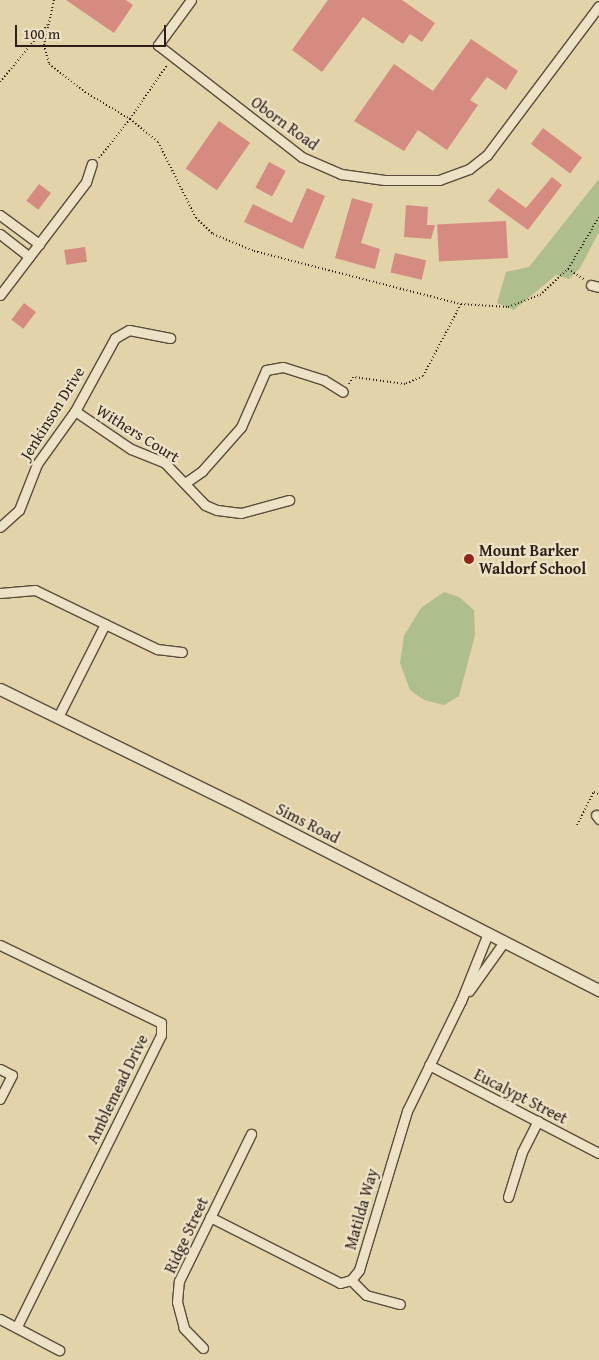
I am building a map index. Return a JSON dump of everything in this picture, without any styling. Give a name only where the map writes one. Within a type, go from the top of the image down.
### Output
[{"type":"street","name":"Oborn Road","points":[[191,0],[158,45],[302,157],[322,168],[367,178],[439,180],[469,169],[487,154],[599,6]]},
{"type":"street","points":[[0,295],[86,182],[92,164]]},
{"type":"street","points":[[0,214],[39,244]]},
{"type":"street","points":[[0,234],[29,257]]},
{"type":"street","name":"Jenkinson Drive","points":[[0,527],[19,510],[37,464],[75,411],[122,332],[146,331],[170,338]]},
{"type":"street","points":[[185,483],[202,471],[241,427],[266,370],[283,367],[324,380],[343,392]]},
{"type":"street","name":"Withers Court","points":[[75,411],[130,449],[164,462],[205,505],[227,513],[264,509],[289,500]]},
{"type":"street","points":[[0,593],[35,590],[157,649],[182,652]]},
{"type":"street","points":[[58,717],[105,624]]},
{"type":"street","name":"Sims Road","points":[[0,689],[599,990]]},
{"type":"street","name":"Matilda Way","points":[[351,1280],[360,1270],[407,1111],[461,1001],[488,934]]},
{"type":"street","name":"Matilda Way","points":[[461,1001],[504,942]]},
{"type":"street","name":"Amblemead Drive","points":[[0,945],[161,1023],[161,1035],[16,1328]]},
{"type":"street","name":"Eucalypt Street","points":[[429,1066],[599,1153]]},
{"type":"street","points":[[0,1069],[12,1075],[0,1099]]},
{"type":"street","points":[[508,1197],[522,1152],[538,1121]]},
{"type":"street","name":"Ridge Street","points":[[203,1348],[184,1328],[177,1302],[179,1281],[251,1134]]},
{"type":"street","points":[[210,1217],[340,1283],[351,1280],[366,1295],[400,1304]]},
{"type":"street","points":[[0,1319],[59,1350]]},
{"type":"path","points":[[54,0],[44,45],[48,64],[85,92],[130,119],[158,142],[196,218],[213,234],[254,251],[460,304],[508,308],[540,294],[568,269],[599,217]]},
{"type":"path","points":[[0,82],[48,23]]},
{"type":"path","points":[[92,164],[130,119],[173,57]]},
{"type":"path","points":[[568,269],[595,286]]},
{"type":"path","points":[[343,392],[354,377],[405,384],[422,376],[460,304]]},
{"type":"path","points":[[576,825],[594,792],[599,794]]},
{"type":"green space","points":[[599,179],[599,232],[580,268],[569,279],[556,275],[514,310],[497,303],[506,272],[529,267]]},
{"type":"green space","points":[[444,592],[459,597],[474,610],[475,635],[459,696],[444,705],[424,700],[410,690],[400,663],[404,636],[421,608]]},
{"type":"building","points":[[66,0],[126,0],[133,5],[114,33]]},
{"type":"building","points":[[328,0],[402,0],[435,23],[422,42],[410,34],[403,44],[363,17],[322,72],[292,50]]},
{"type":"building","points":[[471,39],[518,71],[506,90],[487,77],[470,100],[478,105],[447,150],[418,130],[404,151],[354,121],[394,64],[433,91]]},
{"type":"building","points":[[219,121],[250,143],[217,190],[186,169]]},
{"type":"building","points":[[543,128],[582,157],[570,173],[531,144]]},
{"type":"building","points":[[269,162],[286,171],[272,197],[255,188]]},
{"type":"building","points":[[552,177],[562,185],[528,230],[488,201],[498,188],[526,208]]},
{"type":"building","points":[[39,184],[51,193],[38,210],[26,201]]},
{"type":"building","points":[[307,188],[325,196],[303,249],[244,222],[253,204],[292,223]]},
{"type":"building","points":[[352,198],[373,204],[361,243],[380,249],[375,269],[335,258]]},
{"type":"building","points":[[406,205],[428,207],[427,225],[435,225],[431,239],[404,237]]},
{"type":"building","points":[[506,221],[508,258],[439,262],[437,225]]},
{"type":"building","points":[[85,247],[87,262],[66,265],[64,250]]},
{"type":"building","points":[[395,253],[426,260],[422,280],[391,272]]},
{"type":"building","points":[[24,303],[36,312],[23,329],[11,320]]},
{"type":"place","name":"Mount Barker Waldorf School","points":[[469,559]]}]
